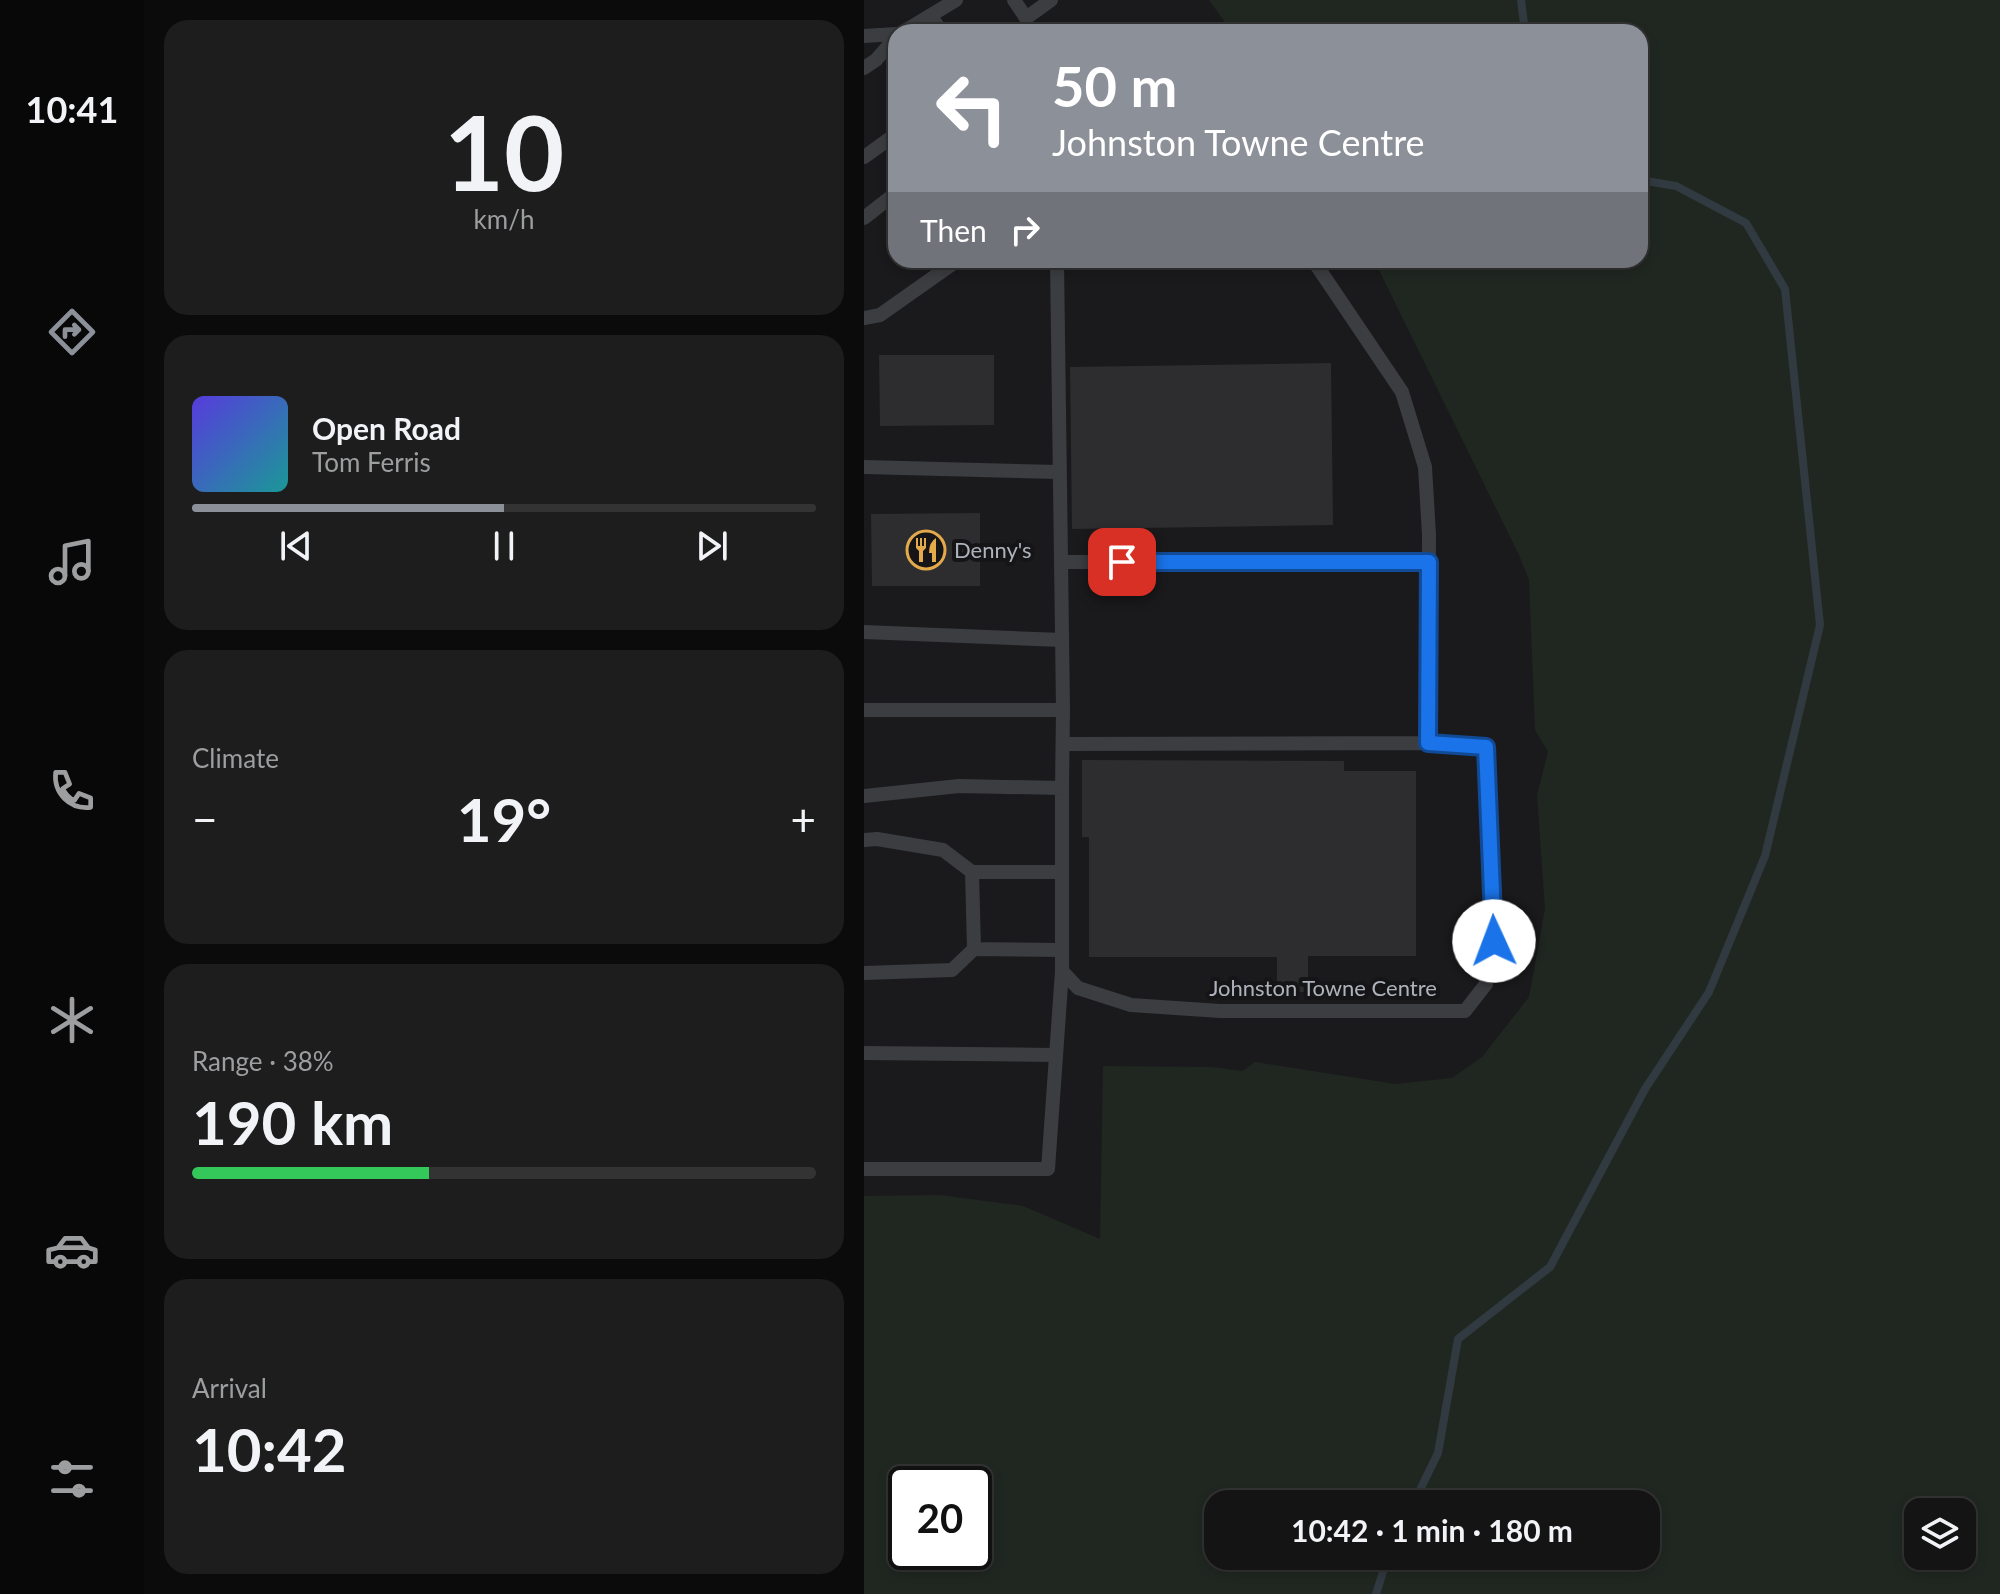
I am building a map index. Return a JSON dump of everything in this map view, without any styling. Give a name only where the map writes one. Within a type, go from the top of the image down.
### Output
[{"type":"lane","points":[[918,24],[956,0]]},
{"type":"lane","points":[[1014,0],[1026,18],[1051,0]]},
{"type":"lane","points":[[931,17],[936,24]]},
{"type":"lane","points":[[864,36],[888,36]]},
{"type":"lane","points":[[864,68],[888,46]]},
{"type":"lane","points":[[864,157],[888,140]]},
{"type":"lane","points":[[864,218],[888,199]]},
{"type":"lane","points":[[864,318],[880,315],[947,268]]},
{"type":"lane","points":[[864,1169],[1048,1169],[1062,971],[1063,710],[1057,268]]},
{"type":"lane","points":[[1063,744],[1428,743],[1429,562],[1425,467],[1402,392],[1318,268]]},
{"type":"lane","points":[[864,467],[1059,472]]},
{"type":"lane","points":[[1061,562],[1429,562]]},
{"type":"lane","points":[[864,632],[1062,640]]},
{"type":"lane","points":[[864,710],[1063,710]]},
{"type":"lane","name":"Johnston Towne Centre","points":[[1062,971],[1078,988],[1131,1005],[1220,1011],[1465,1011],[1486,984],[1494,941],[1486,747],[1428,743]]},
{"type":"lane","points":[[864,796],[959,786],[1062,788]]},
{"type":"lane","points":[[864,840],[877,839],[943,850],[972,872],[1062,872]]},
{"type":"lane","points":[[972,872],[974,949]]},
{"type":"lane","points":[[864,973],[952,970],[974,949],[1062,950]]},
{"type":"lane","points":[[864,1053],[1056,1055]]},
{"type":"shaded area","points":[[1209,0],[2000,0],[2000,1594],[864,1594],[864,1196],[940,1195],[1023,1206],[1100,1239],[1103,1066],[1212,1067],[1243,1071],[1255,1062],[1395,1084],[1452,1078],[1482,1057],[1529,997],[1545,909],[1537,795],[1548,752],[1535,730],[1529,580],[1378,268],[1648,268],[1648,24],[1226,24]]},
{"type":"building","points":[[879,355],[994,355],[994,425],[880,426]]},
{"type":"building","points":[[1331,363],[1333,525],[1072,529],[1070,367]]},
{"type":"building","name":"Denny's","points":[[980,513],[980,586],[872,586],[871,514]]},
{"type":"building","points":[[1082,760],[1344,761],[1344,771],[1416,771],[1416,956],[1308,956],[1308,992],[1277,992],[1277,957],[1089,957],[1089,837],[1082,837]]},
{"type":"waterway","points":[[1521,0],[1524,24]]},
{"type":"waterway","points":[[1420,1490],[1438,1453],[1458,1339],[1550,1267],[1645,1089],[1709,992],[1765,856],[1820,625],[1785,289],[1746,223],[1676,186],[1648,181]]},
{"type":"waterway","points":[[1376,1594],[1384,1570]]},
{"type":"place","name":"Denny's","points":[[926,550]]},
{"type":"route","points":[[1122,562],[1429,562],[1428,743],[1486,747],[1494,941]]}]
